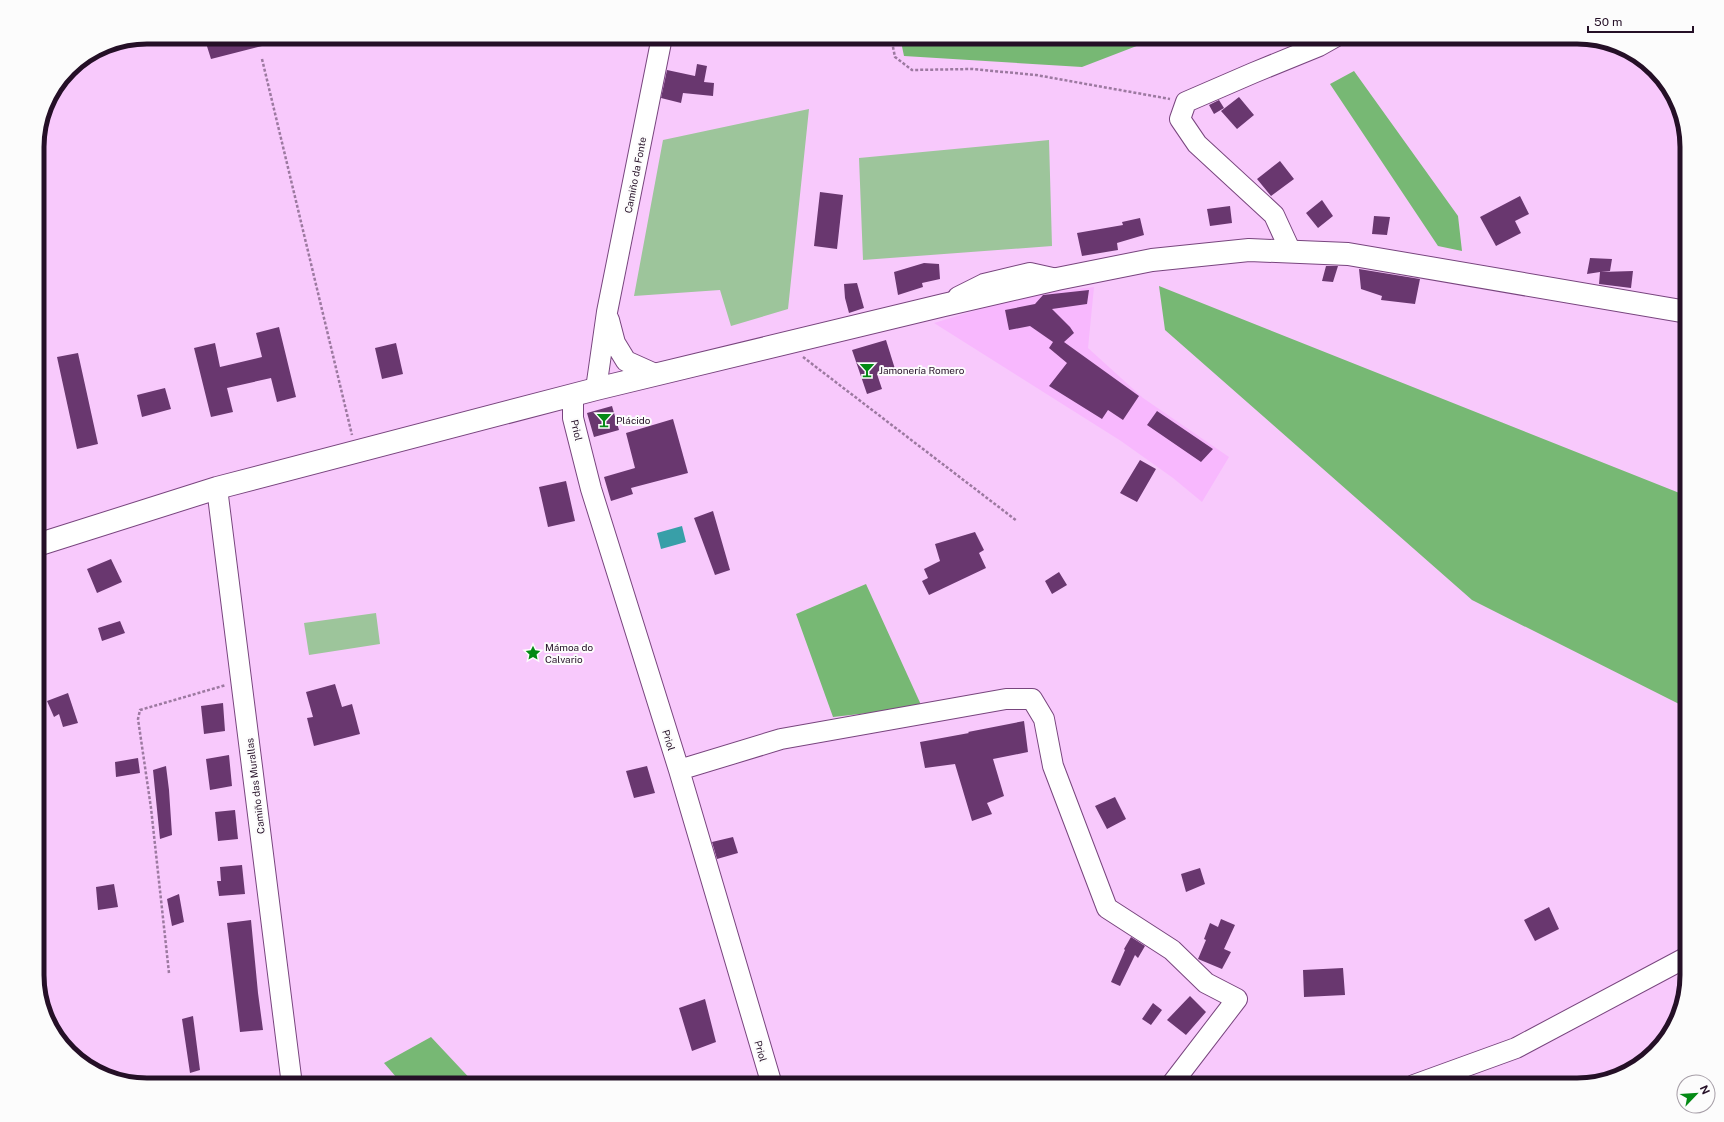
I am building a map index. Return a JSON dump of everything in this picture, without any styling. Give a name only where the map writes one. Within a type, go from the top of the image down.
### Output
[{"type":"main road","points":[[44,543],[218,488],[654,374],[1057,278],[1152,260],[1249,250],[1348,254],[1680,311]]},
{"type":"street","name":"Camiño da Fonte","points":[[604,387],[607,312],[661,44]]},
{"type":"street","points":[[1291,252],[1274,215],[1197,144],[1180,119],[1186,102],[1253,72],[1323,44]]},
{"type":"street","points":[[604,387],[618,367],[615,343],[607,312]]},
{"type":"street","points":[[615,343],[626,361],[654,374]]},
{"type":"street","name":"Priol","points":[[573,395],[573,418],[591,489],[679,770],[770,1078]]},
{"type":"street","name":"Camiño das Murallas","points":[[218,488],[291,1078]]},
{"type":"street","points":[[679,770],[781,739],[1006,699],[1032,699],[1044,719],[1053,766],[1107,908],[1172,950],[1206,983],[1237,999],[1176,1078]]},
{"type":"street","points":[[1433,1078],[1516,1048],[1680,961]]},
{"type":"path","points":[[892,44],[895,57],[912,70],[972,69],[1036,75],[1186,102]]},
{"type":"path","points":[[262,60],[356,451]]},
{"type":"path","points":[[784,343],[1017,521]]},
{"type":"path","points":[[169,973],[151,808],[138,719],[140,710],[242,681]]},
{"type":"shaded area","points":[[901,44],[1142,44],[1082,67],[904,56]]},
{"type":"shaded area","points":[[1354,71],[1458,216],[1462,251],[1438,246],[1330,84]]},
{"type":"shaded area","points":[[809,109],[788,309],[731,326],[720,290],[634,296],[663,140]]},
{"type":"shaded area","points":[[1049,140],[1052,246],[863,260],[859,158]]},
{"type":"shaded area","points":[[1159,286],[1680,493],[1680,704],[1472,600],[1165,330]]},
{"type":"shaded area","points":[[1094,287],[1088,348],[1143,398],[1229,457],[1202,502],[1173,478],[1121,441],[934,323],[1026,295]]},
{"type":"shaded area","points":[[682,526],[686,542],[661,549],[657,533]]},
{"type":"shaded area","points":[[866,584],[922,707],[833,717],[796,614]]},
{"type":"shaded area","points":[[376,613],[380,644],[309,655],[304,623]]},
{"type":"shaded area","points":[[431,1037],[469,1078],[397,1078],[384,1063]]},
{"type":"building","points":[[206,44],[270,44],[211,59]]},
{"type":"building","points":[[697,64],[707,66],[704,82],[714,83],[713,96],[683,93],[681,103],[661,98],[667,70],[695,76]]},
{"type":"building","points":[[1239,97],[1254,115],[1237,129],[1221,111]]},
{"type":"building","points":[[1219,100],[1224,108],[1214,114],[1209,105]]},
{"type":"building","points":[[1280,161],[1294,179],[1271,196],[1257,179]]},
{"type":"building","points":[[820,192],[843,195],[837,249],[814,246]]},
{"type":"building","points":[[1520,196],[1529,214],[1515,221],[1521,233],[1496,246],[1480,217]]},
{"type":"building","points":[[1322,200],[1333,216],[1318,228],[1306,213]]},
{"type":"building","points":[[1230,206],[1232,223],[1210,226],[1207,209]]},
{"type":"building","points":[[1374,216],[1390,217],[1387,235],[1372,234]]},
{"type":"building","points":[[1140,218],[1144,235],[1117,243],[1118,250],[1082,256],[1077,233],[1123,225],[1122,222]]},
{"type":"building","points":[[1590,258],[1612,259],[1610,271],[1601,272],[1633,271],[1631,288],[1599,284],[1600,272],[1587,274]]},
{"type":"building","points":[[924,263],[939,264],[940,279],[922,283],[923,287],[898,295],[894,272]]},
{"type":"building","points":[[1326,266],[1338,266],[1333,282],[1322,281]]},
{"type":"building","points":[[1359,269],[1420,279],[1415,304],[1381,300],[1382,296],[1361,289]]},
{"type":"building","points":[[857,283],[864,308],[849,313],[845,298],[844,284]]},
{"type":"building","points":[[1089,290],[1087,304],[1052,309],[1074,333],[1064,342],[1139,396],[1123,420],[1108,410],[1102,419],[1049,386],[1067,363],[1049,348],[1053,342],[1030,326],[1009,330],[1005,310],[1035,304],[1043,295]]},
{"type":"building","points":[[279,327],[296,397],[277,402],[271,378],[227,388],[233,412],[211,417],[194,348],[215,343],[220,367],[262,357],[256,333]]},
{"type":"building","points":[[886,340],[895,369],[877,374],[882,389],[867,394],[852,350]]},
{"type":"building","points":[[396,343],[403,374],[382,379],[375,348]]},
{"type":"building","points":[[78,353],[98,444],[77,449],[57,357]]},
{"type":"building","points":[[165,388],[171,409],[142,417],[137,395]]},
{"type":"building","points":[[612,406],[619,430],[594,437],[587,413]]},
{"type":"building","points":[[1157,411],[1213,449],[1201,462],[1147,425]]},
{"type":"building","points":[[673,419],[688,473],[631,488],[633,494],[611,501],[604,477],[635,468],[626,433]]},
{"type":"building","points":[[1140,460],[1156,469],[1137,502],[1120,493]]},
{"type":"building","points":[[566,481],[575,521],[548,527],[539,487]]},
{"type":"building","points":[[713,511],[730,570],[715,575],[694,518]]},
{"type":"building","points":[[975,532],[984,550],[979,553],[986,568],[929,595],[922,581],[928,578],[924,569],[940,561],[935,544]]},
{"type":"building","points":[[111,559],[122,582],[97,593],[87,569]]},
{"type":"building","points":[[1059,572],[1067,585],[1052,594],[1045,581]]},
{"type":"building","points":[[120,621],[125,633],[102,641],[98,628]]},
{"type":"building","points":[[335,684],[342,707],[352,704],[360,734],[314,746],[307,718],[313,717],[306,692]]},
{"type":"building","points":[[68,693],[78,723],[63,727],[59,714],[54,717],[47,701]]},
{"type":"building","points":[[223,703],[225,731],[204,734],[201,706]]},
{"type":"building","points":[[1024,721],[1028,752],[993,759],[1004,796],[987,803],[992,814],[972,821],[955,764],[925,768],[920,742]]},
{"type":"building","points":[[229,755],[232,786],[210,790],[206,759]]},
{"type":"building","points":[[138,758],[140,773],[116,777],[115,762]]},
{"type":"building","points":[[166,766],[172,835],[160,839],[153,770]]},
{"type":"building","points":[[647,766],[655,793],[634,798],[626,771]]},
{"type":"building","points":[[1115,797],[1126,819],[1107,829],[1095,806]]},
{"type":"building","points":[[235,810],[238,839],[218,841],[215,812]]},
{"type":"building","points":[[733,837],[738,853],[717,859],[712,842]]},
{"type":"building","points":[[242,865],[245,894],[219,896],[217,881],[221,881],[220,867]]},
{"type":"building","points":[[1200,868],[1205,884],[1186,892],[1181,874]]},
{"type":"building","points":[[114,884],[118,907],[98,910],[96,887]]},
{"type":"building","points":[[179,894],[184,922],[172,926],[167,899]]},
{"type":"building","points":[[1549,907],[1559,929],[1535,941],[1524,920]]},
{"type":"building","points":[[1221,919],[1235,925],[1224,949],[1231,952],[1222,969],[1198,959],[1206,940],[1204,939],[1210,923],[1218,927]]},
{"type":"building","points":[[251,920],[263,1030],[240,1032],[227,923]]},
{"type":"building","points":[[1131,937],[1145,946],[1138,958],[1135,955],[1120,986],[1111,982],[1125,950],[1124,949]]},
{"type":"building","points":[[1343,968],[1345,995],[1304,997],[1303,970]]},
{"type":"building","points":[[1190,996],[1206,1012],[1186,1035],[1167,1020]]},
{"type":"building","points":[[705,999],[716,1042],[692,1051],[679,1008]]},
{"type":"building","points":[[1153,1003],[1162,1010],[1151,1025],[1142,1019]]},
{"type":"building","points":[[193,1016],[200,1070],[190,1073],[182,1019]]},
{"type":"place","name":"Jamonería Romero","points":[[867,370]]},
{"type":"place","name":"Plácido","points":[[604,420]]},
{"type":"place","name":"Mámoa do Calvario","points":[[533,653]]}]
